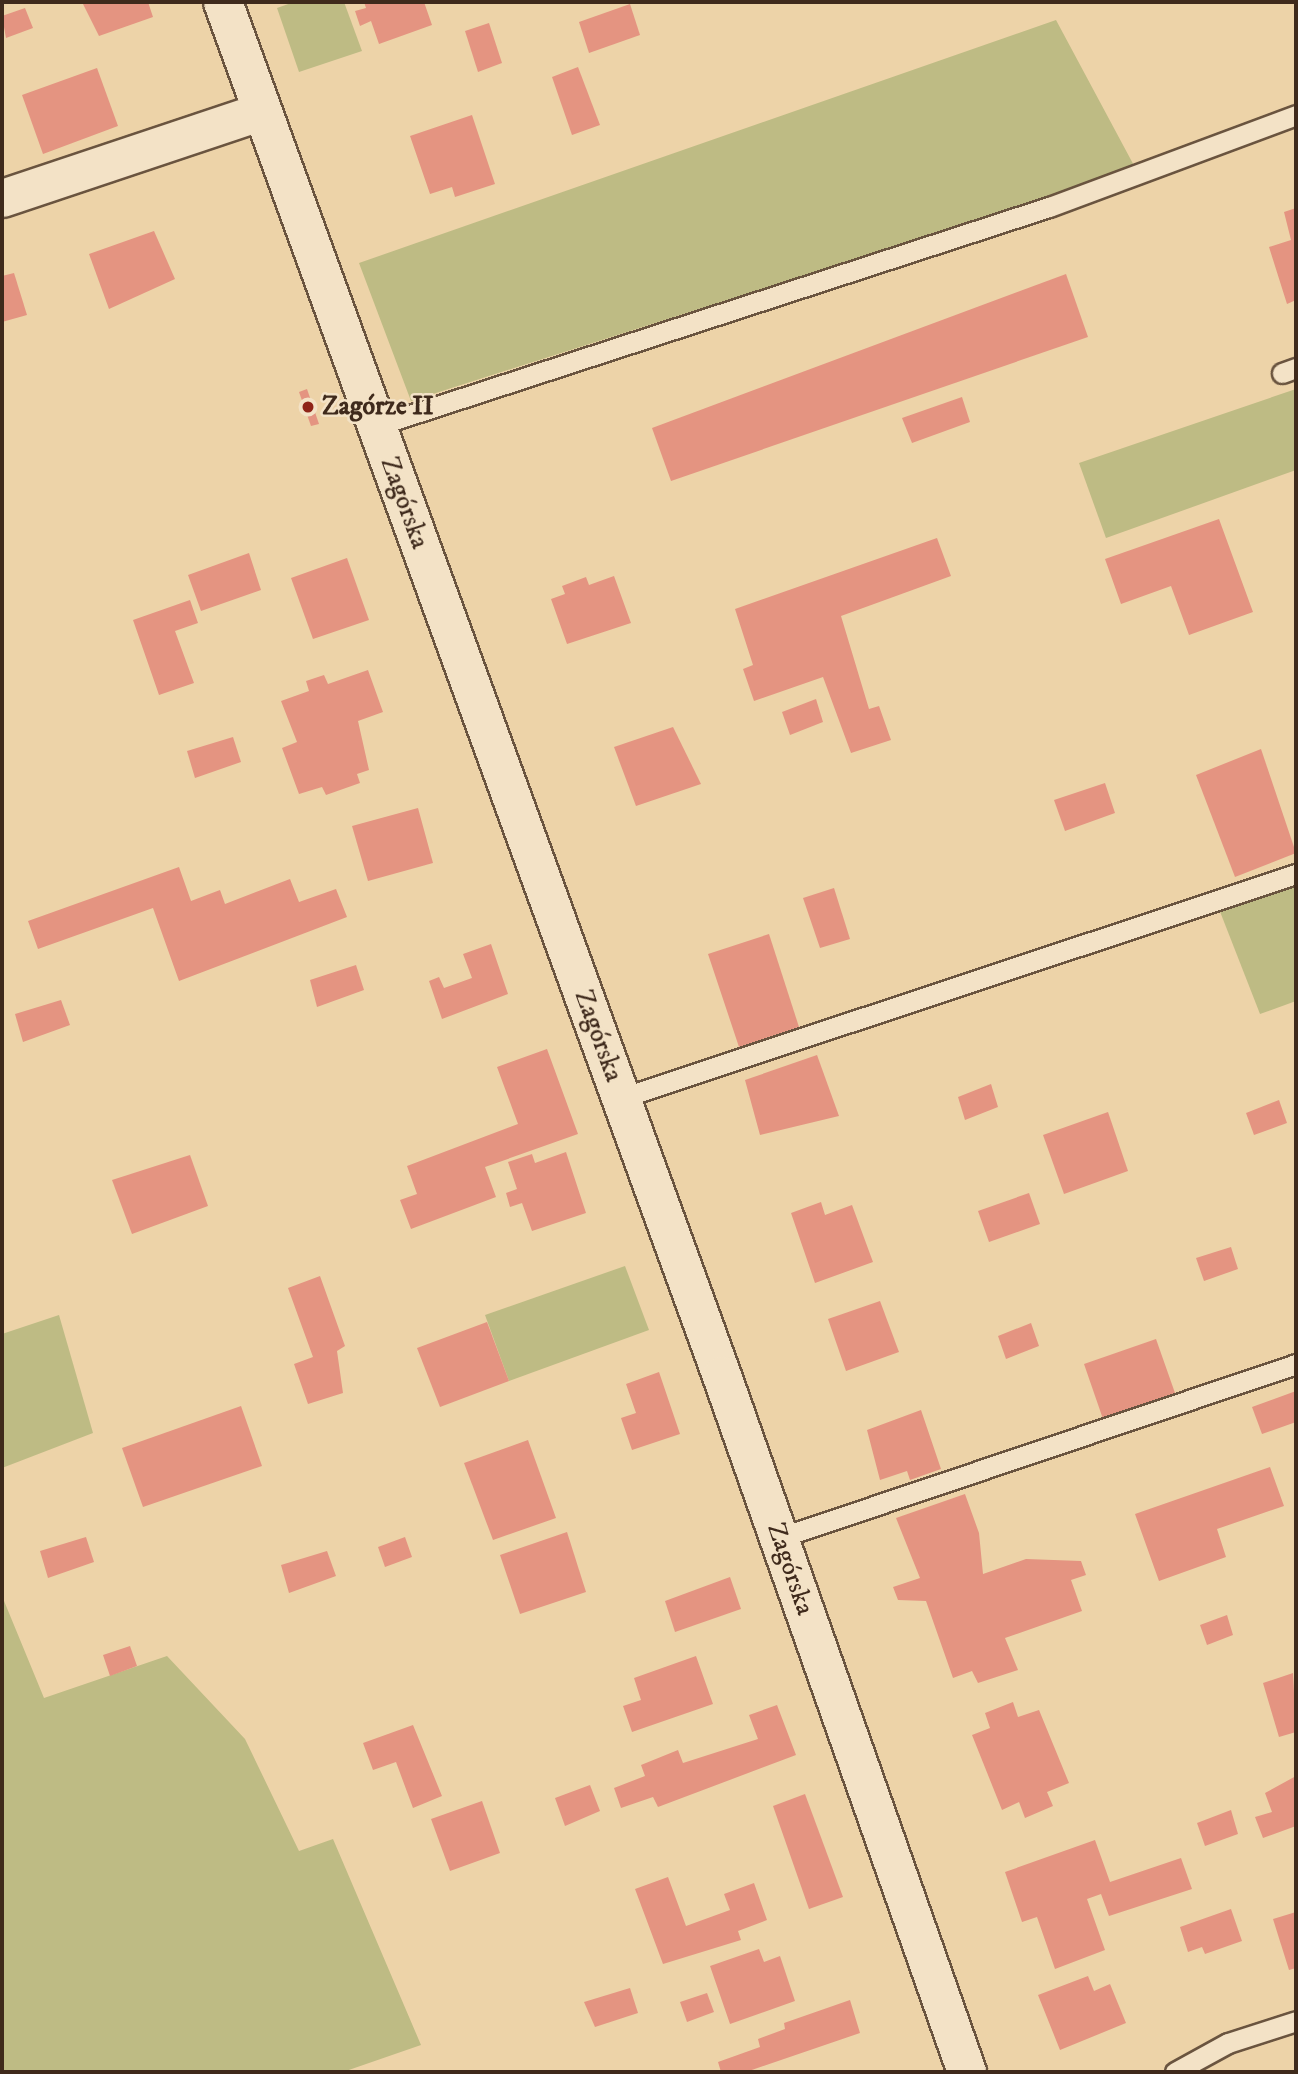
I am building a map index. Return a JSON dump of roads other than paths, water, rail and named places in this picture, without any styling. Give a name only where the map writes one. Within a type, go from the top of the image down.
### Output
[{"type":"street","name":"Zagórska","points":[[223,2],[621,1098],[967,2072]]},
{"type":"street","points":[[2,198],[262,111]]},
{"type":"lane","points":[[376,426],[1041,210],[1296,116]]},
{"type":"lane","points":[[621,1098],[1296,874]]},
{"type":"lane","points":[[779,1538],[1296,1364]]},
{"type":"lane","points":[[1175,2072],[1228,2043],[1296,2021]]},
{"type":"place","name":"Zagórze II","points":[[308,407]]}]
